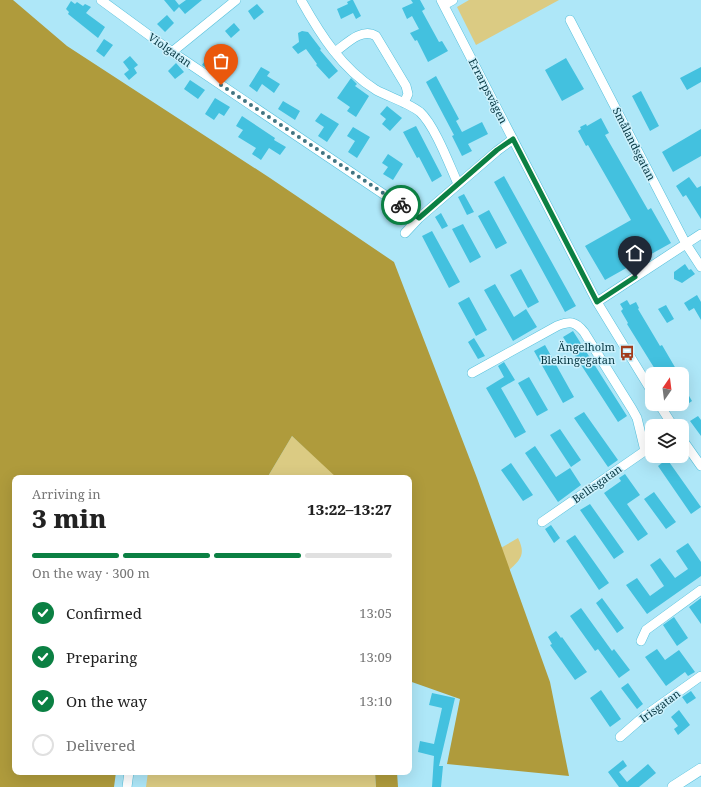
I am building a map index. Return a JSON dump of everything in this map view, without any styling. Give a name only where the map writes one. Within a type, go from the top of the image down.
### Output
[{"type":"street","name":"Violgatan","points":[[101,0],[172,52],[419,218]]},
{"type":"street","points":[[172,52],[236,0]]},
{"type":"street","points":[[301,0],[323,36],[335,52],[354,72],[367,83],[386,95],[419,111],[431,125],[458,184]]},
{"type":"street","points":[[442,2],[453,0]]},
{"type":"street","name":"Errarpsvägen","points":[[442,2],[597,302],[645,381]]},
{"type":"street","name":"Smålandsgatan","points":[[570,20],[686,244],[701,267]]},
{"type":"street","points":[[335,52],[365,33],[376,36],[406,86],[408,94],[404,104]]},
{"type":"street","points":[[405,233],[419,218],[497,150],[513,139]]},
{"type":"street","points":[[597,302],[701,234]]},
{"type":"street","points":[[472,372],[557,326],[567,322],[574,323],[584,332],[632,409],[645,440]]},
{"type":"street","points":[[689,449],[701,466]]},
{"type":"street","name":"Bellisgatan","points":[[542,522],[645,450]]},
{"type":"street","points":[[641,641],[646,630],[701,590]]},
{"type":"street","name":"Irisgatan","points":[[620,737],[643,718],[701,676]]},
{"type":"street","points":[[672,787],[701,769]]},
{"type":"street","points":[[127,787],[129,775]]},
{"type":"shaded area","points":[[0,0],[13,0],[67,46],[270,178],[394,262],[477,478],[550,682],[569,776],[447,764],[460,699],[412,682],[412,475],[334,475],[292,436],[269,475],[12,475],[12,775],[116,775],[114,787],[0,787]]},
{"type":"shaded area","points":[[469,0],[559,0],[476,45],[457,7]]},
{"type":"shaded area","points":[[292,436],[335,475],[269,475]]},
{"type":"shaded area","points":[[518,538],[522,548],[522,553],[519,560],[508,571],[499,549]]},
{"type":"shaded area","points":[[148,775],[375,775],[376,787],[146,787]]},
{"type":"shaded area","points":[[375,775],[397,775],[398,787],[376,787]]},
{"type":"building","points":[[164,0],[175,0],[179,5],[186,0],[202,0],[185,14],[179,7],[174,12]]},
{"type":"building","points":[[353,0],[361,16],[356,19],[353,13],[341,19],[337,9],[348,4],[347,2]]},
{"type":"building","points":[[411,0],[420,0],[425,9],[422,11],[439,42],[442,41],[448,51],[428,62],[417,40],[415,41],[410,33],[419,29],[412,16],[407,19],[402,8],[413,3]]},
{"type":"building","points":[[71,1],[75,4],[77,2],[83,6],[85,4],[91,7],[86,13],[105,27],[98,38],[68,14],[69,12],[66,9]]},
{"type":"building","points":[[257,4],[264,12],[254,20],[248,11]]},
{"type":"building","points":[[167,15],[174,23],[165,32],[157,24]]},
{"type":"building","points":[[234,23],[240,30],[231,38],[225,31]]},
{"type":"building","points":[[302,31],[308,32],[321,49],[320,50],[338,71],[329,79],[316,65],[317,64],[306,49],[298,54],[292,47],[299,42],[298,33]]},
{"type":"building","points":[[104,39],[113,45],[104,57],[96,51]]},
{"type":"building","points":[[212,51],[217,57],[205,67],[202,65]]},
{"type":"building","points":[[130,56],[138,65],[134,68],[137,73],[129,80],[124,74],[129,70],[123,62]]},
{"type":"building","points":[[566,58],[584,89],[562,101],[545,70]]},
{"type":"building","points":[[176,63],[184,72],[175,79],[168,71]]},
{"type":"building","points":[[261,67],[270,72],[267,76],[280,84],[274,93],[262,84],[257,92],[249,86]]},
{"type":"building","points":[[701,67],[701,82],[687,90],[680,78]]},
{"type":"building","points":[[436,76],[459,119],[456,121],[462,132],[482,122],[488,134],[468,144],[472,151],[462,156],[452,136],[454,135],[426,82]]},
{"type":"building","points":[[351,78],[357,84],[355,86],[369,96],[356,117],[347,111],[350,107],[337,98]]},
{"type":"building","points":[[190,80],[205,90],[198,99],[184,89]]},
{"type":"building","points":[[641,91],[659,126],[650,131],[632,96]]},
{"type":"building","points":[[215,98],[230,107],[224,116],[219,113],[214,120],[205,114]]},
{"type":"building","points":[[283,101],[300,111],[295,120],[278,109]]},
{"type":"building","points":[[387,106],[402,118],[390,131],[382,124],[386,119],[380,114]]},
{"type":"building","points":[[321,113],[339,124],[327,142],[318,136],[324,127],[315,121]]},
{"type":"building","points":[[242,116],[286,147],[280,155],[269,148],[261,160],[252,154],[256,148],[238,137],[243,130],[236,126]]},
{"type":"building","points":[[601,118],[609,133],[605,135],[648,210],[651,208],[671,243],[605,280],[585,246],[631,220],[588,145],[586,146],[578,131],[581,129],[580,127],[586,124],[587,126]]},
{"type":"building","points":[[416,126],[442,176],[432,182],[419,157],[417,158],[403,132]]},
{"type":"building","points":[[353,127],[370,137],[357,158],[348,152],[355,141],[347,136]]},
{"type":"building","points":[[701,129],[701,156],[673,172],[662,152]]},
{"type":"building","points":[[388,154],[403,164],[393,180],[383,174],[388,167],[382,163]]},
{"type":"building","points":[[504,176],[576,306],[565,312],[494,182]]},
{"type":"building","points":[[689,177],[697,188],[701,186],[701,219],[686,195],[683,197],[676,186]]},
{"type":"building","points":[[464,194],[474,212],[467,215],[458,197]]},
{"type":"building","points":[[489,210],[507,243],[496,249],[478,216]]},
{"type":"building","points":[[441,213],[448,226],[442,229],[435,217]]},
{"type":"building","points":[[463,224],[481,257],[470,263],[452,229]]},
{"type":"building","points":[[432,231],[460,282],[449,288],[422,236]]},
{"type":"building","points":[[685,264],[689,270],[691,269],[695,274],[682,283],[674,279],[674,272]]},
{"type":"building","points":[[521,269],[539,302],[528,308],[510,275]]},
{"type":"building","points":[[495,284],[514,317],[526,309],[537,327],[513,341],[484,290]]},
{"type":"building","points":[[697,295],[701,302],[701,320],[694,308],[689,311],[684,303]]},
{"type":"building","points":[[469,297],[487,330],[476,336],[458,303]]},
{"type":"building","points":[[627,300],[630,305],[636,302],[639,308],[638,309],[660,346],[662,345],[675,367],[654,367],[627,324],[628,323],[621,311],[623,309],[620,304]]},
{"type":"building","points":[[666,305],[674,319],[667,323],[658,309]]},
{"type":"building","points":[[573,331],[627,416],[618,422],[563,337]]},
{"type":"building","points":[[474,338],[485,356],[478,359],[468,342]]},
{"type":"building","points":[[545,345],[574,397],[563,403],[534,351]]},
{"type":"building","points":[[504,362],[515,380],[501,388],[526,432],[515,438],[486,388],[504,377],[498,366]]},
{"type":"building","points":[[529,377],[548,410],[537,416],[518,383]]},
{"type":"building","points":[[689,396],[692,401],[689,403]]},
{"type":"building","points":[[584,412],[618,460],[608,467],[574,418]]},
{"type":"building","points":[[698,416],[701,420],[701,436],[690,421]]},
{"type":"building","points":[[560,429],[581,460],[571,467],[550,435]]},
{"type":"building","points":[[535,446],[556,477],[570,468],[581,485],[558,502],[525,453]]},
{"type":"building","points":[[511,463],[533,495],[523,501],[501,470]]},
{"type":"building","points":[[662,463],[670,463],[701,507],[691,514],[658,466]]},
{"type":"building","points":[[625,474],[640,495],[627,504],[648,534],[638,541],[604,493],[621,481],[619,478]]},
{"type":"building","points":[[654,492],[676,522],[666,529],[644,499]]},
{"type":"building","points":[[590,504],[624,552],[614,559],[580,510]]},
{"type":"building","points":[[551,525],[560,538],[554,543],[545,529]]},
{"type":"building","points":[[575,535],[609,583],[599,590],[566,541]]},
{"type":"building","points":[[688,543],[701,562],[701,576],[647,614],[626,585],[637,578],[650,596],[664,586],[650,565],[660,558],[675,578],[688,569],[676,551]]},
{"type":"building","points":[[602,598],[624,628],[617,633],[596,603]]},
{"type":"building","points":[[701,598],[701,624],[689,607]]},
{"type":"building","points":[[581,608],[612,651],[614,649],[630,670],[619,678],[598,649],[595,651],[570,616]]},
{"type":"building","points":[[674,617],[688,638],[677,646],[663,625]]},
{"type":"building","points":[[556,631],[587,672],[575,680],[550,645],[552,644],[548,637]]},
{"type":"building","points":[[657,649],[665,660],[679,650],[695,672],[688,676],[685,672],[666,686],[645,657]]},
{"type":"building","points":[[628,683],[643,704],[637,709],[621,688]]},
{"type":"building","points":[[601,690],[621,719],[610,727],[590,698]]},
{"type":"building","points":[[691,691],[696,698],[687,704],[682,697]]},
{"type":"building","points":[[432,693],[455,698],[439,766],[443,766],[441,787],[432,787],[434,756],[418,752],[420,741],[434,744],[442,708],[429,705]]},
{"type":"building","points":[[679,710],[690,725],[678,735],[674,729],[678,726],[671,717]]},
{"type":"building","points":[[623,760],[627,766],[619,772],[627,782],[648,764],[656,773],[639,787],[619,787],[608,772]]},
{"type":"way so far","points":[[221,85],[401,205]]},
{"type":"place","name":"Ängelholm Blekingegatan","points":[[627,353]]},
{"type":"route","points":[[401,205],[419,218],[497,150],[513,139],[597,302],[635,277]]}]
